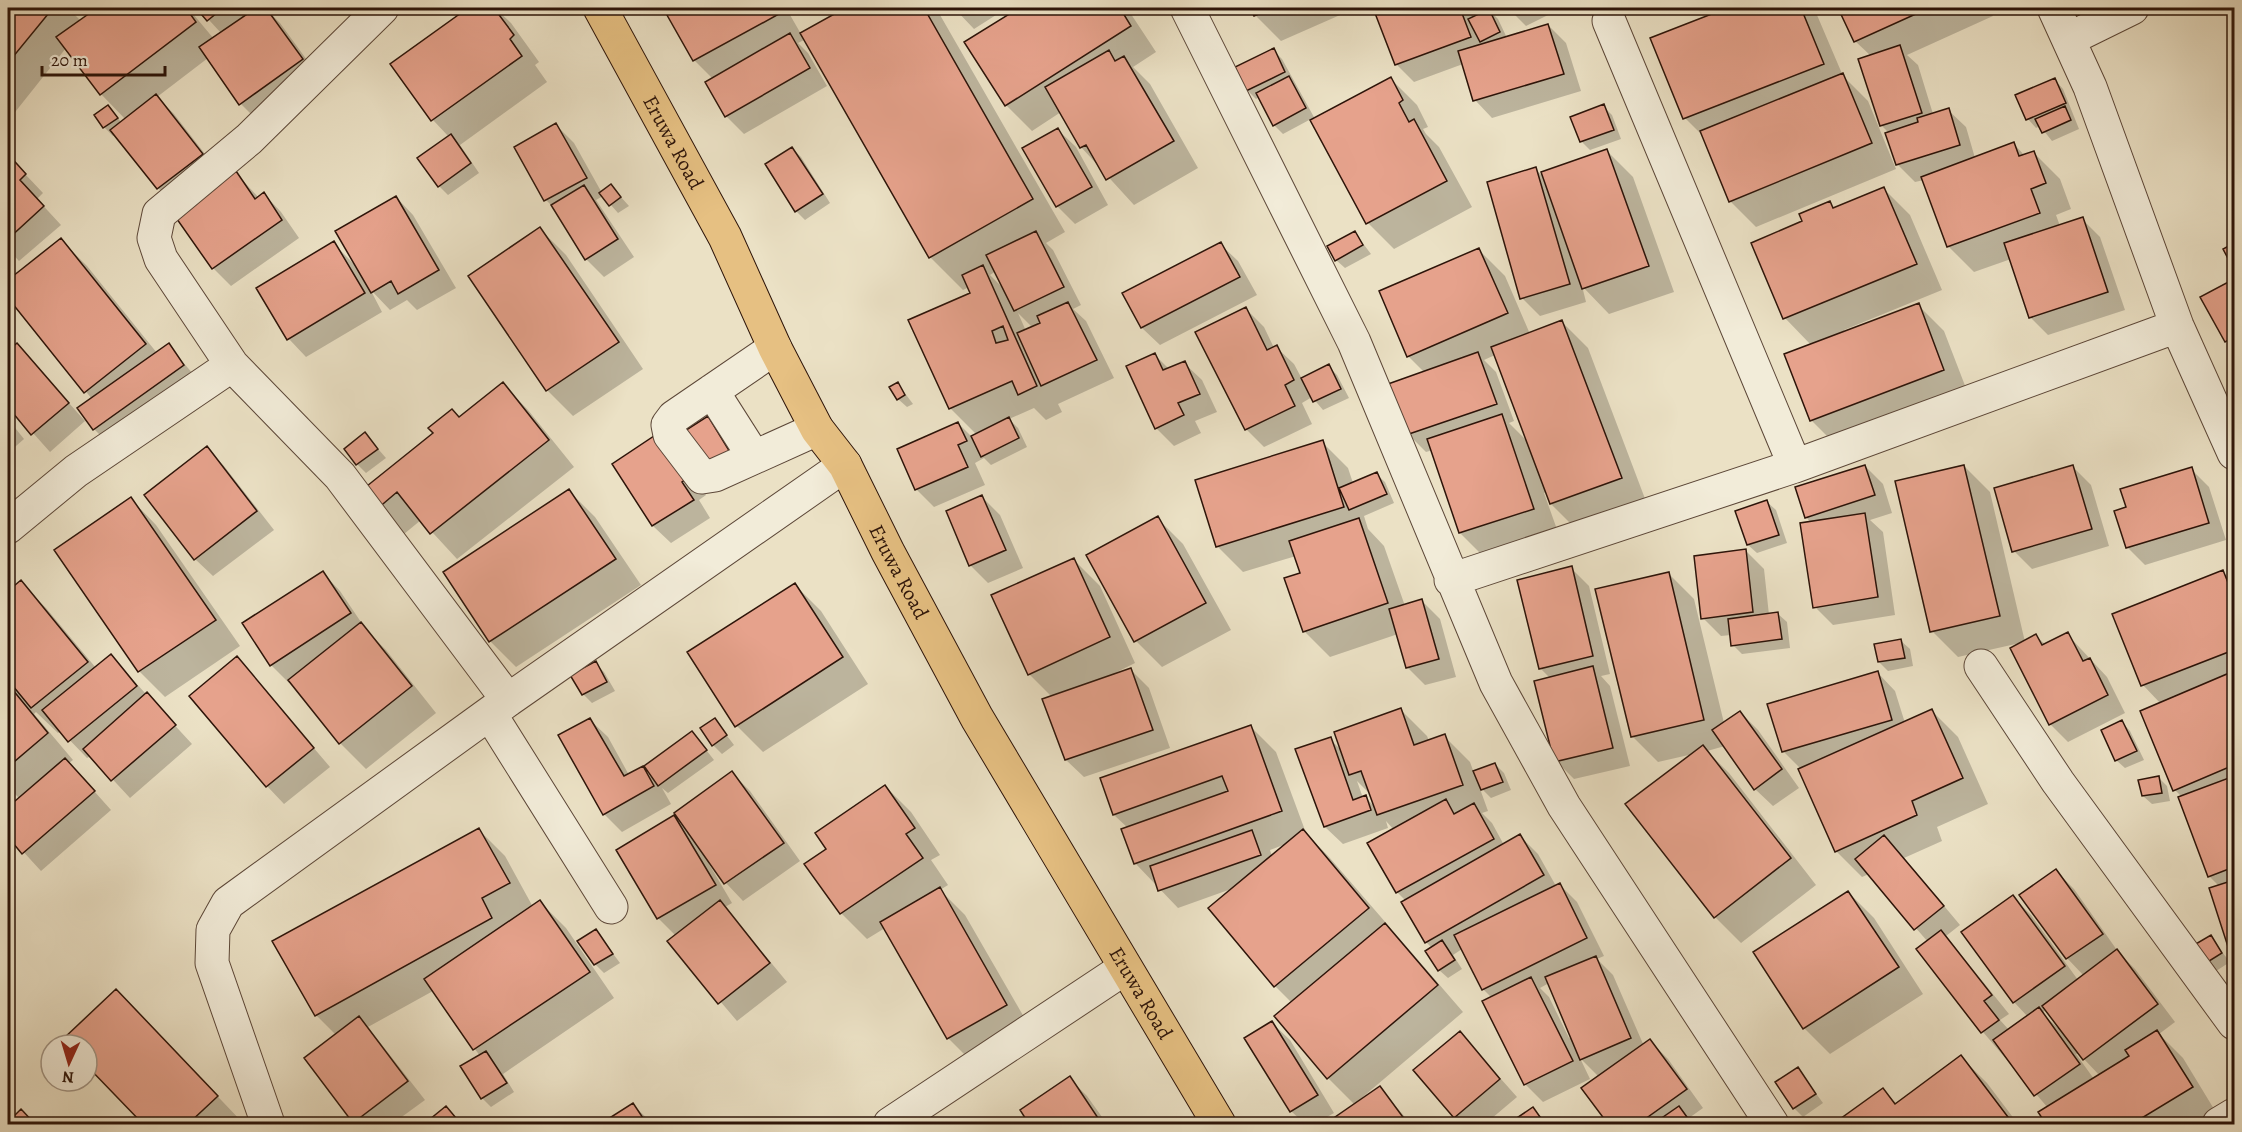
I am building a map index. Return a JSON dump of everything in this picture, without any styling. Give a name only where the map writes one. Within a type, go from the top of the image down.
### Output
[{"type":"main road","name":"Eruwa Road","points":[[600,8],[725,237],[775,348],[817,429],[844,465],[977,718],[1219,1125]]},
{"type":"street","points":[[382,8],[249,139],[159,214],[154,238],[161,259],[232,365],[340,476],[499,707],[611,907]]},
{"type":"street","points":[[1187,8],[1354,342],[1451,580],[1496,683],[1564,806],[1772,1125]]},
{"type":"street","points":[[2054,8],[2090,87],[2177,326],[2235,453]]},
{"type":"street","points":[[2069,39],[2132,8]]},
{"type":"street","points":[[1609,21],[1795,466]]},
{"type":"street","points":[[1451,580],[1795,466],[2177,326]]},
{"type":"street","points":[[775,348],[674,417],[668,425],[670,435],[702,477],[715,475],[817,429]]},
{"type":"street","points":[[8,527],[76,471],[232,365]]},
{"type":"street","points":[[712,391],[754,457]]},
{"type":"street","points":[[268,1125],[212,963],[213,930],[228,903],[499,707],[844,465]]},
{"type":"street","points":[[1981,666],[2058,782],[2235,1023]]},
{"type":"street","points":[[890,1125],[1125,968]]},
{"type":"street","points":[[2219,1125],[2235,1115]]},
{"type":"building","points":[[8,8],[53,8],[8,63]]},
{"type":"building","points":[[97,8],[186,8],[196,22],[100,95],[56,37]]},
{"type":"building","points":[[196,8],[223,8],[207,21]]},
{"type":"building","points":[[256,8],[266,8],[303,59],[239,105],[199,47]]},
{"type":"building","points":[[468,8],[494,8],[514,35],[510,39],[522,56],[431,121],[390,64]]},
{"type":"building","points":[[663,8],[776,8],[779,14],[693,61]]},
{"type":"building","points":[[845,8],[924,8],[1033,199],[929,258],[800,33]]},
{"type":"building","points":[[1019,8],[1120,8],[1131,26],[1005,106],[964,42]]},
{"type":"building","points":[[1250,8],[1273,8],[1254,16]]},
{"type":"building","points":[[1373,8],[1460,8],[1471,37],[1395,65]]},
{"type":"building","points":[[1727,8],[1801,8],[1824,64],[1683,119],[1650,38]]},
{"type":"building","points":[[1838,8],[1929,8],[1854,42]]},
{"type":"building","points":[[1489,9],[1500,32],[1480,42],[1468,19]]},
{"type":"building","points":[[1548,24],[1564,74],[1473,101],[1458,51]]},
{"type":"building","points":[[790,33],[810,68],[725,117],[705,82]]},
{"type":"building","points":[[1900,45],[1922,113],[1880,126],[1858,59]]},
{"type":"building","points":[[1274,48],[1285,72],[1246,91],[1235,67]]},
{"type":"building","points":[[1109,50],[1115,61],[1124,56],[1174,141],[1106,180],[1086,145],[1080,148],[1045,87]]},
{"type":"building","points":[[1843,73],[1872,143],[1729,202],[1700,131]]},
{"type":"building","points":[[1289,76],[1306,108],[1273,126],[1256,93]]},
{"type":"building","points":[[1391,77],[1403,100],[1399,103],[1409,122],[1414,119],[1447,181],[1366,224],[1310,120]]},
{"type":"building","points":[[2055,78],[2066,103],[2026,120],[2015,95]]},
{"type":"building","points":[[156,94],[203,154],[157,189],[110,130]]},
{"type":"building","points":[[1604,104],[1614,130],[1580,142],[1570,117]]},
{"type":"building","points":[[108,105],[118,118],[103,128],[94,115]]},
{"type":"building","points":[[2065,106],[2071,120],[2042,133],[2035,119]]},
{"type":"building","points":[[1949,108],[1960,145],[1896,165],[1885,133],[1918,122],[1917,118]]},
{"type":"building","points":[[556,123],[587,178],[544,201],[514,147]]},
{"type":"building","points":[[1058,128],[1092,187],[1056,207],[1022,148]]},
{"type":"building","points":[[451,134],[471,163],[438,187],[417,158]]},
{"type":"building","points":[[2014,142],[2019,156],[2034,151],[2046,183],[2031,189],[2040,213],[1947,247],[1921,177]]},
{"type":"building","points":[[792,147],[823,194],[795,212],[765,164]]},
{"type":"building","points":[[1607,149],[1649,266],[1582,289],[1541,172]]},
{"type":"building","points":[[8,154],[26,174],[20,180],[44,206],[8,239]]},
{"type":"building","points":[[1536,167],[1570,284],[1520,299],[1487,182]]},
{"type":"building","points":[[236,171],[255,199],[264,192],[282,220],[212,269],[172,212]]},
{"type":"building","points":[[611,184],[621,197],[609,206],[599,193]]},
{"type":"building","points":[[584,185],[618,239],[585,260],[551,205]]},
{"type":"building","points":[[1884,187],[1917,264],[1783,319],[1751,243],[1802,221],[1799,214],[1830,201],[1833,208]]},
{"type":"building","points":[[396,196],[439,270],[398,294],[391,281],[371,293],[335,231]]},
{"type":"building","points":[[2083,217],[2108,292],[2029,318],[2004,243]]},
{"type":"building","points":[[540,227],[619,342],[546,391],[468,276]]},
{"type":"building","points":[[1036,231],[1064,287],[1014,311],[986,255]]},
{"type":"building","points":[[1355,231],[1363,245],[1335,261],[1327,246]]},
{"type":"building","points":[[61,238],[146,344],[84,393],[8,298],[8,280]]},
{"type":"building","points":[[334,241],[365,293],[287,340],[256,288]]},
{"type":"building","points":[[1221,242],[1240,277],[1141,328],[1122,293]]},
{"type":"building","points":[[2234,243],[2234,270],[2223,249]]},
{"type":"building","points":[[1479,248],[1508,313],[1407,357],[1379,291]]},
{"type":"building","points":[[983,265],[1037,386],[1018,395],[1012,381],[949,409],[908,320],[970,293],[962,275]],"holes":[[[1003,326],[1008,340],[996,343],[992,331]]]},
{"type":"building","points":[[2234,279],[2234,337],[2225,342],[2200,297]]},
{"type":"building","points":[[1068,302],[1097,360],[1041,386],[1017,333],[1040,323],[1037,316]]},
{"type":"building","points":[[1919,303],[1944,370],[1810,421],[1784,354]]},
{"type":"building","points":[[1246,307],[1267,350],[1277,345],[1294,380],[1285,385],[1295,406],[1245,430],[1195,332]]},
{"type":"building","points":[[1562,320],[1622,478],[1550,504],[1491,347]]},
{"type":"building","points":[[17,343],[69,403],[31,435],[8,407],[8,351]]},
{"type":"building","points":[[169,343],[184,365],[93,430],[77,408]]},
{"type":"building","points":[[1478,352],[1497,404],[1406,435],[1388,384]]},
{"type":"building","points":[[1155,353],[1163,370],[1185,361],[1200,394],[1178,403],[1184,415],[1155,429],[1126,366]]},
{"type":"building","points":[[1329,364],[1341,389],[1313,402],[1301,378]]},
{"type":"building","points":[[503,382],[549,440],[430,534],[397,492],[377,509],[362,490],[433,433],[428,428],[452,409],[459,417]]},
{"type":"building","points":[[898,382],[905,395],[897,400],[889,387]]},
{"type":"building","points":[[1502,414],[1534,509],[1459,533],[1427,439]]},
{"type":"building","points":[[708,416],[733,457],[707,473],[683,432]]},
{"type":"building","points":[[1009,417],[1019,438],[981,457],[971,436]]},
{"type":"building","points":[[958,422],[967,441],[958,445],[968,467],[915,490],[897,449]]},
{"type":"building","points":[[365,432],[378,449],[356,465],[344,449]]},
{"type":"building","points":[[660,432],[689,477],[682,482],[694,500],[652,526],[612,464]]},
{"type":"building","points":[[1323,440],[1344,507],[1216,547],[1195,480]]},
{"type":"building","points":[[207,446],[257,511],[194,560],[144,495]]},
{"type":"building","points":[[1865,465],[1875,495],[1805,518],[1795,487]]},
{"type":"building","points":[[1964,465],[2000,616],[1930,632],[1895,481]]},
{"type":"building","points":[[2073,465],[2092,529],[2012,552],[1994,488]]},
{"type":"building","points":[[2192,467],[2209,523],[2126,548],[2114,511],[2126,507],[2120,489]]},
{"type":"building","points":[[1377,472],[1387,494],[1349,510],[1339,488]]},
{"type":"building","points":[[569,489],[616,559],[489,642],[443,572]]},
{"type":"building","points":[[982,495],[1006,550],[969,566],[946,511]]},
{"type":"building","points":[[131,497],[216,620],[138,672],[54,550]]},
{"type":"building","points":[[1767,500],[1779,535],[1747,545],[1735,511]]},
{"type":"building","points":[[1865,513],[1878,597],[1813,608],[1800,523]]},
{"type":"building","points":[[1158,516],[1206,603],[1134,642],[1086,555]]},
{"type":"building","points":[[1359,518],[1388,603],[1303,632],[1284,578],[1300,573],[1289,541]]},
{"type":"building","points":[[1746,549],[1753,612],[1701,619],[1694,556]]},
{"type":"building","points":[[1074,558],[1110,637],[1028,675],[991,595]]},
{"type":"building","points":[[1572,566],[1593,656],[1539,669],[1517,580]]},
{"type":"building","points":[[2223,570],[2234,598],[2234,642],[2228,645],[2231,651],[2141,686],[2112,614]]},
{"type":"building","points":[[323,571],[351,613],[270,666],[242,623]]},
{"type":"building","points":[[1669,572],[1704,720],[1631,737],[1595,589]]},
{"type":"building","points":[[21,580],[88,662],[31,708],[8,680],[8,591]]},
{"type":"building","points":[[795,583],[843,657],[735,727],[687,652]]},
{"type":"building","points":[[1422,599],[1439,659],[1406,668],[1389,609]]},
{"type":"building","points":[[1778,612],[1782,639],[1731,646],[1728,619]]},
{"type":"building","points":[[361,622],[412,686],[339,744],[288,680]]},
{"type":"building","points":[[2068,632],[2083,661],[2090,658],[2108,695],[2049,725],[2010,648],[2036,634],[2042,645]]},
{"type":"building","points":[[1901,639],[1905,658],[1878,662],[1874,644]]},
{"type":"building","points":[[111,654],[137,686],[68,742],[42,710]]},
{"type":"building","points":[[237,656],[314,748],[266,787],[189,696]]},
{"type":"building","points":[[596,661],[607,682],[582,695],[570,675]]},
{"type":"building","points":[[1593,666],[1613,748],[1554,762],[1534,681]]},
{"type":"building","points":[[1131,668],[1153,730],[1065,760],[1042,699]]},
{"type":"building","points":[[1878,671],[1892,720],[1782,752],[1767,704]]},
{"type":"building","points":[[2234,671],[2234,765],[2173,791],[2140,711]]},
{"type":"building","points":[[8,684],[48,733],[8,767]]},
{"type":"building","points":[[147,692],[176,725],[111,781],[83,749]]},
{"type":"building","points":[[1401,708],[1414,745],[1445,734],[1463,785],[1377,815],[1361,771],[1349,775],[1334,732]]},
{"type":"building","points":[[1932,709],[1963,778],[1912,801],[1917,815],[1835,852],[1798,769]]},
{"type":"building","points":[[1740,711],[1782,769],[1754,790],[1712,730]]},
{"type":"building","points":[[590,718],[624,776],[643,766],[654,786],[603,815],[558,735]]},
{"type":"building","points":[[715,718],[727,735],[712,746],[700,728]]},
{"type":"building","points":[[2122,720],[2137,751],[2115,761],[2101,730]]},
{"type":"building","points":[[1251,725],[1282,811],[1134,864],[1121,829],[1228,791],[1222,776],[1113,815],[1100,778]]},
{"type":"building","points":[[692,731],[707,750],[658,786],[644,766]]},
{"type":"building","points":[[1331,737],[1353,800],[1366,795],[1371,810],[1324,827],[1295,749]]},
{"type":"building","points":[[1703,745],[1791,858],[1714,918],[1625,804]]},
{"type":"building","points":[[65,758],[95,791],[22,854],[8,837],[8,807]]},
{"type":"building","points":[[1495,763],[1503,782],[1481,790],[1473,771]]},
{"type":"building","points":[[732,771],[784,843],[724,884],[674,813]]},
{"type":"building","points":[[2159,776],[2162,793],[2142,796],[2138,780]]},
{"type":"building","points":[[2234,776],[2234,867],[2208,877],[2178,797]]},
{"type":"building","points":[[885,785],[915,828],[906,834],[923,858],[840,914],[804,864],[826,849],[815,833]]},
{"type":"building","points":[[1446,799],[1454,814],[1474,803],[1494,839],[1396,893],[1367,843]]},
{"type":"building","points":[[674,815],[716,885],[657,919],[616,850]]},
{"type":"building","points":[[479,828],[510,883],[482,898],[492,918],[315,1016],[272,941]]},
{"type":"building","points":[[1303,829],[1369,908],[1274,987],[1208,908]]},
{"type":"building","points":[[1252,830],[1261,855],[1158,891],[1150,866]]},
{"type":"building","points":[[1520,834],[1544,875],[1425,943],[1401,902]]},
{"type":"building","points":[[1884,835],[1944,906],[1914,930],[1855,859]]},
{"type":"building","points":[[2056,869],[2103,934],[2066,959],[2019,895]]},
{"type":"building","points":[[2234,880],[2234,951],[2230,953],[2209,888]]},
{"type":"building","points":[[1560,883],[1587,938],[1482,990],[1454,935]]},
{"type":"building","points":[[940,887],[1007,1005],[947,1039],[880,922]]},
{"type":"building","points":[[1848,891],[1899,967],[1803,1029],[1753,952]]},
{"type":"building","points":[[2013,895],[2065,966],[2013,1003],[1961,932]]},
{"type":"building","points":[[540,900],[590,972],[473,1050],[424,979]]},
{"type":"building","points":[[720,900],[770,963],[718,1004],[667,941]]},
{"type":"building","points":[[1385,923],[1438,985],[1327,1079],[1274,1016]]},
{"type":"building","points":[[596,929],[613,954],[594,965],[577,941]]},
{"type":"building","points":[[1941,930],[1992,995],[1984,1001],[1999,1020],[1981,1033],[1916,949]]},
{"type":"building","points":[[2211,935],[2222,953],[2206,963],[2194,945]]},
{"type":"building","points":[[1442,940],[1455,960],[1438,971],[1425,951]]},
{"type":"building","points":[[2117,949],[2158,1004],[2083,1060],[2042,1006]]},
{"type":"building","points":[[1596,956],[1631,1038],[1580,1060],[1545,977]]},
{"type":"building","points":[[1531,977],[1573,1061],[1524,1085],[1482,1001]]},
{"type":"building","points":[[116,989],[218,1096],[188,1124],[143,1124],[99,1078],[99,1033],[69,1033]]},
{"type":"building","points":[[2039,1007],[2080,1064],[2034,1096],[1993,1040]]},
{"type":"building","points":[[359,1016],[408,1081],[353,1123],[304,1058]]},
{"type":"building","points":[[1272,1021],[1318,1095],[1290,1112],[1244,1038]]},
{"type":"building","points":[[2157,1030],[2193,1087],[2132,1124],[2046,1124],[2038,1112],[2129,1056],[2125,1050]]},
{"type":"building","points":[[1460,1031],[1500,1079],[1454,1118],[1413,1070]]},
{"type":"building","points":[[1650,1039],[1687,1089],[1638,1124],[1608,1124],[1581,1088]]},
{"type":"building","points":[[486,1051],[507,1083],[481,1099],[460,1066]]},
{"type":"building","points":[[1961,1055],[2011,1121],[2005,1124],[1833,1124],[1883,1088],[1895,1104]]},
{"type":"building","points":[[1798,1067],[1816,1094],[1793,1109],[1775,1082]]},
{"type":"building","points":[[1070,1076],[1102,1124],[1029,1124],[1020,1110]]},
{"type":"building","points":[[1380,1086],[1408,1124],[1325,1124]]},
{"type":"building","points":[[633,1103],[647,1124],[600,1124]]},
{"type":"building","points":[[446,1106],[461,1124],[424,1124]]},
{"type":"building","points":[[1679,1106],[1692,1124],[1653,1124]]},
{"type":"building","points":[[1533,1107],[1545,1124],[1508,1124]]},
{"type":"building","points":[[21,1109],[35,1124],[8,1124]]}]
